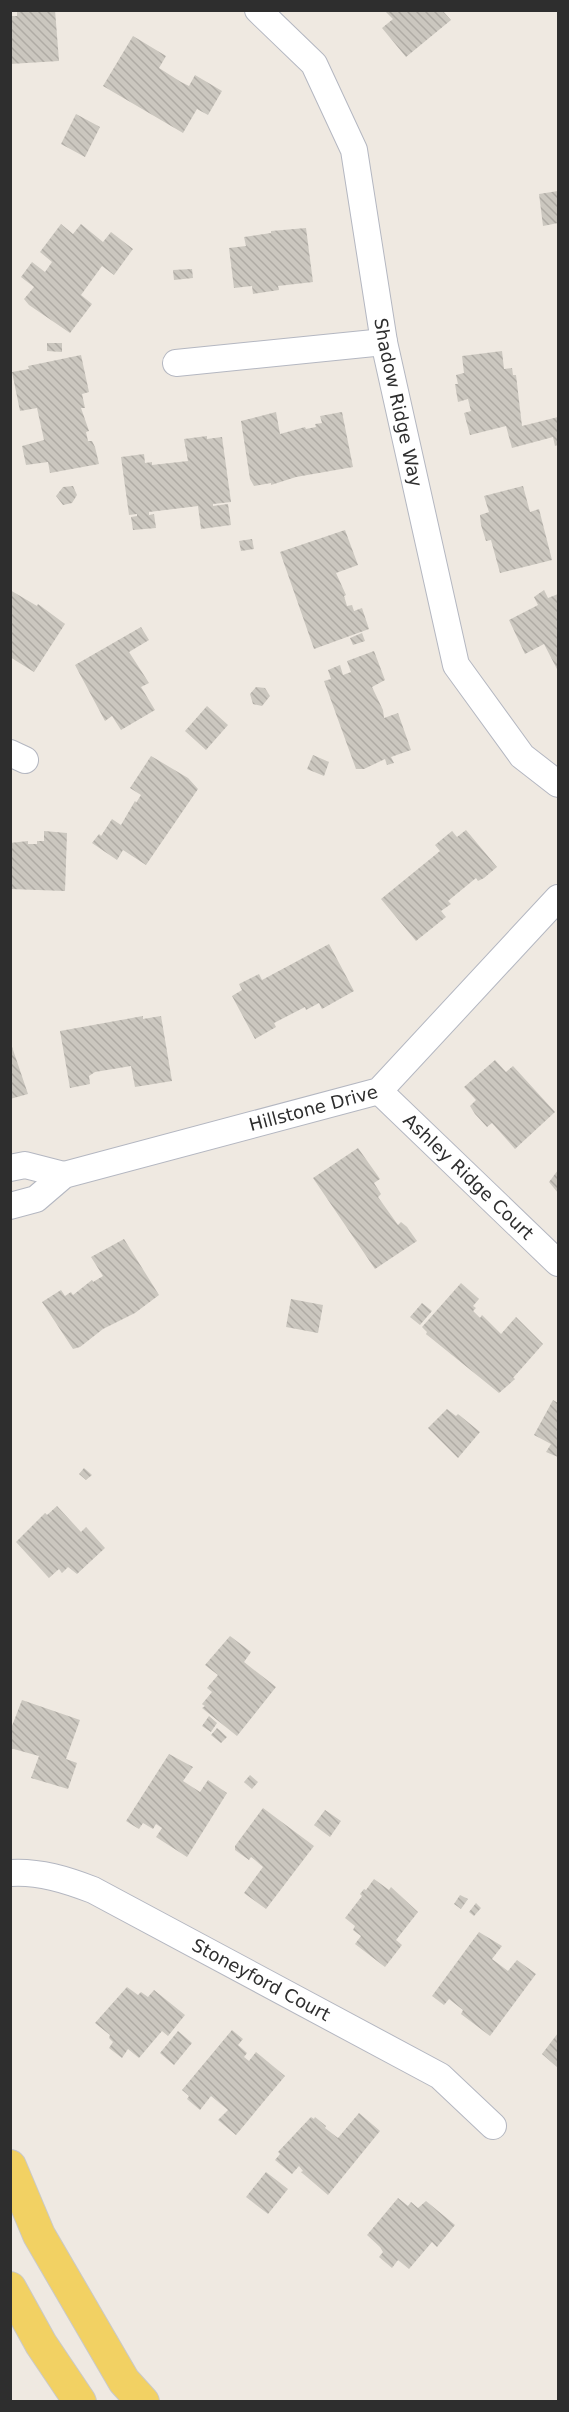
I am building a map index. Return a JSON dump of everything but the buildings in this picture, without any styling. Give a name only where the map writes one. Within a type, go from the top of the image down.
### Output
[{"type":"main road","points":[[10,2166],[39,2235],[124,2381],[143,2402]]},
{"type":"main road","points":[[10,2288],[41,2344],[80,2402]]},
{"type":"street","name":"Shadow Ridge Way","points":[[258,10],[314,64],[354,150],[384,342],[456,665],[522,756],[558,784]]},
{"type":"street","points":[[176,363],[384,342]]},
{"type":"street","name":"Hillstone Drive","points":[[10,1206],[36,1199],[64,1175],[379,1091],[558,898]]},
{"type":"street","name":"Ashley Ridge Court","points":[[379,1091],[558,1263]]},
{"type":"street","name":"Hillstone Drive","points":[[10,1168],[25,1165],[64,1175]]},
{"type":"street","name":"Stoneyford Court","points":[[10,1873],[24,1872],[68,1880],[93,1890],[440,2076],[493,2126]]}]
